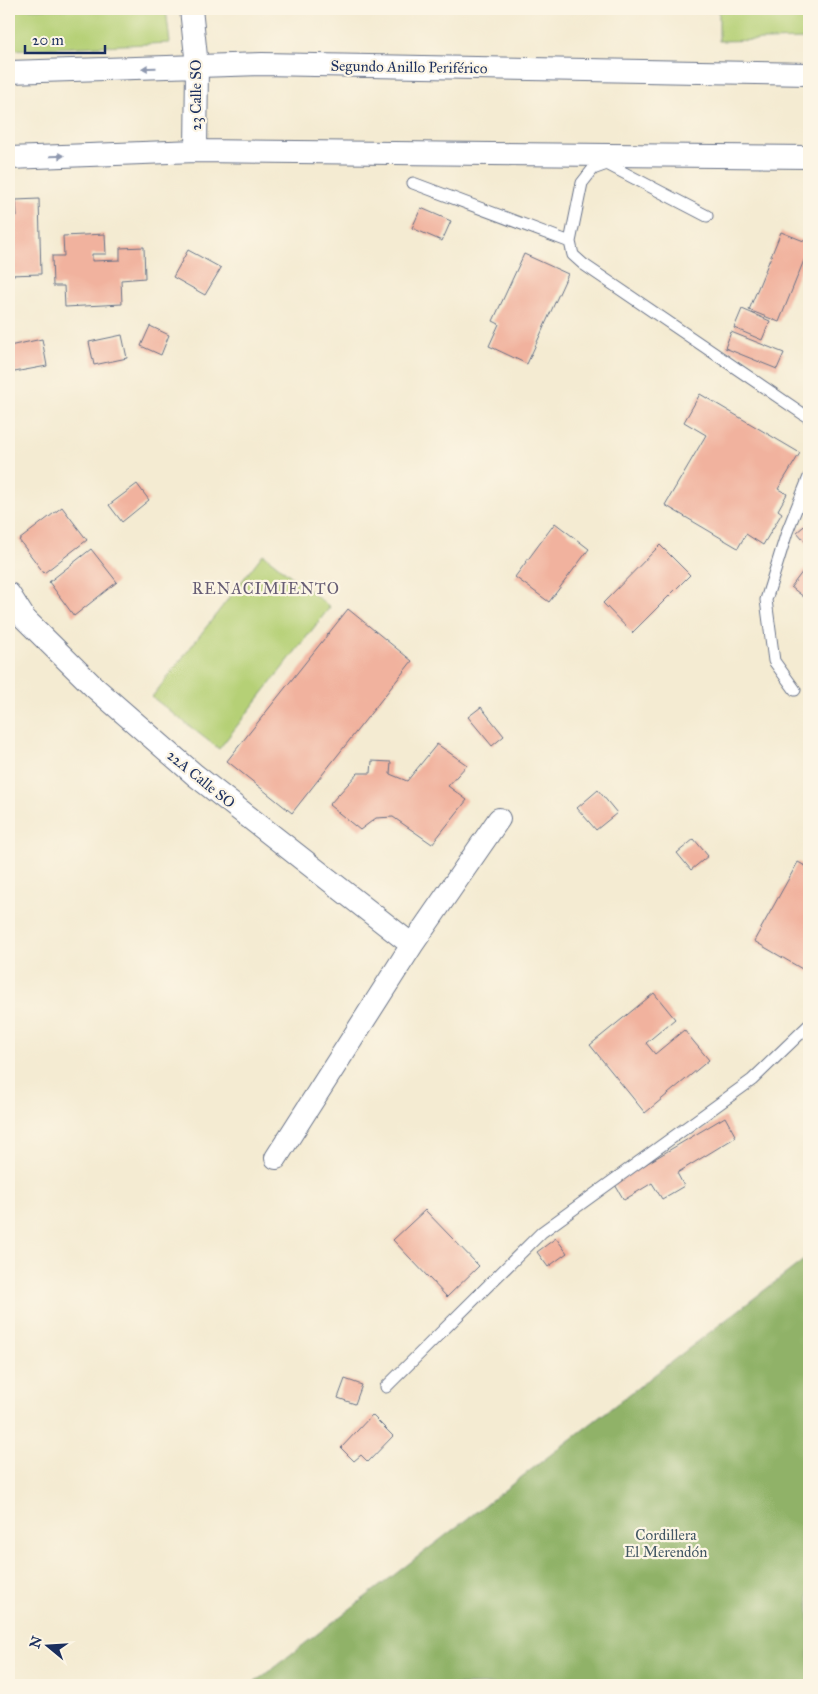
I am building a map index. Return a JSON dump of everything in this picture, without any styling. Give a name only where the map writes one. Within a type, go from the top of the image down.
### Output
[{"type":"street","name":"23 Calle SO","points":[[191,9],[197,66],[196,151]]},
{"type":"street","name":"Segundo Anillo Periférico","points":[[9,72],[262,64],[809,74]]},
{"type":"street","points":[[9,158],[196,151],[809,158]]},
{"type":"street","name":"22A Calle SO","points":[[9,594],[25,619],[94,687],[195,775],[412,945]]},
{"type":"street","points":[[276,1158],[412,945],[499,819]]},
{"type":"lane","points":[[707,216],[607,164],[593,169],[582,183],[570,242],[573,255],[583,264],[809,418]]},
{"type":"lane","points":[[413,183],[570,242]]},
{"type":"lane","points":[[795,690],[774,661],[766,600],[787,532],[809,477]]},
{"type":"lane","points":[[386,1387],[542,1232],[752,1080],[809,1025]]},
{"type":"green space","points":[[9,9],[166,9],[170,43],[9,50]]},
{"type":"green space","points":[[719,9],[809,9],[809,39],[719,41]]},
{"type":"green space","points":[[263,554],[330,607],[219,749],[152,697]]},
{"type":"green space","name":"Cordillera El Merendón","points":[[809,1256],[809,1685],[251,1685]]},
{"type":"building","points":[[39,199],[41,274],[9,275],[9,216],[17,216],[16,200]]},
{"type":"building","points":[[421,208],[451,221],[442,241],[412,228]]},
{"type":"building","points":[[781,232],[809,243],[809,248],[779,322],[749,310]]},
{"type":"building","points":[[105,234],[106,254],[92,254],[92,261],[120,260],[120,248],[144,247],[145,278],[121,280],[122,304],[65,307],[64,286],[53,286],[52,256],[64,256],[63,236]]},
{"type":"building","points":[[188,250],[221,268],[205,295],[173,277]]},
{"type":"building","points":[[524,254],[568,274],[527,364],[489,346],[499,324],[493,321]]},
{"type":"building","points":[[742,309],[770,321],[762,340],[734,328]]},
{"type":"building","points":[[150,326],[169,335],[161,355],[141,346]]},
{"type":"building","points":[[731,332],[784,353],[777,369],[725,348]]},
{"type":"building","points":[[122,335],[127,358],[94,365],[89,342]]},
{"type":"building","points":[[42,339],[47,366],[9,373],[9,346]]},
{"type":"building","points":[[700,394],[800,453],[778,489],[787,494],[778,510],[782,513],[763,545],[746,534],[738,548],[665,505],[706,435],[684,422]]},
{"type":"building","points":[[137,484],[149,500],[122,522],[109,505]]},
{"type":"building","points":[[62,507],[87,540],[44,573],[19,540]]},
{"type":"building","points":[[809,522],[809,546],[797,532]]},
{"type":"building","points":[[555,523],[589,549],[549,602],[515,577]]},
{"type":"building","points":[[660,545],[690,575],[632,633],[603,603]]},
{"type":"building","points":[[91,549],[117,582],[74,616],[49,582]]},
{"type":"building","points":[[809,563],[809,601],[791,587]]},
{"type":"building","points":[[348,609],[412,661],[292,813],[227,761]]},
{"type":"building","points":[[481,707],[504,736],[492,746],[468,717]]},
{"type":"building","points":[[437,744],[467,765],[448,786],[467,800],[432,844],[393,817],[376,818],[360,830],[329,805],[358,773],[371,773],[372,761],[391,762],[390,774],[407,781]]},
{"type":"building","points":[[598,790],[617,813],[596,830],[577,808]]},
{"type":"building","points":[[694,839],[708,856],[691,870],[677,853]]},
{"type":"building","points":[[798,862],[809,868],[809,973],[754,941]]},
{"type":"building","points":[[654,993],[675,1019],[646,1043],[655,1054],[684,1030],[709,1060],[645,1113],[590,1045]]},
{"type":"building","points":[[725,1117],[736,1137],[677,1173],[684,1186],[662,1199],[652,1183],[624,1200],[614,1183]]},
{"type":"building","points":[[425,1210],[479,1266],[447,1297],[393,1240]]},
{"type":"building","points":[[556,1238],[567,1253],[548,1267],[537,1252]]},
{"type":"building","points":[[345,1379],[362,1385],[355,1404],[338,1398]]},
{"type":"building","points":[[372,1415],[393,1436],[368,1462],[361,1455],[354,1461],[341,1448]]},
{"type":"district","name":"RENACIMIENTO","points":[[266,588]]}]
